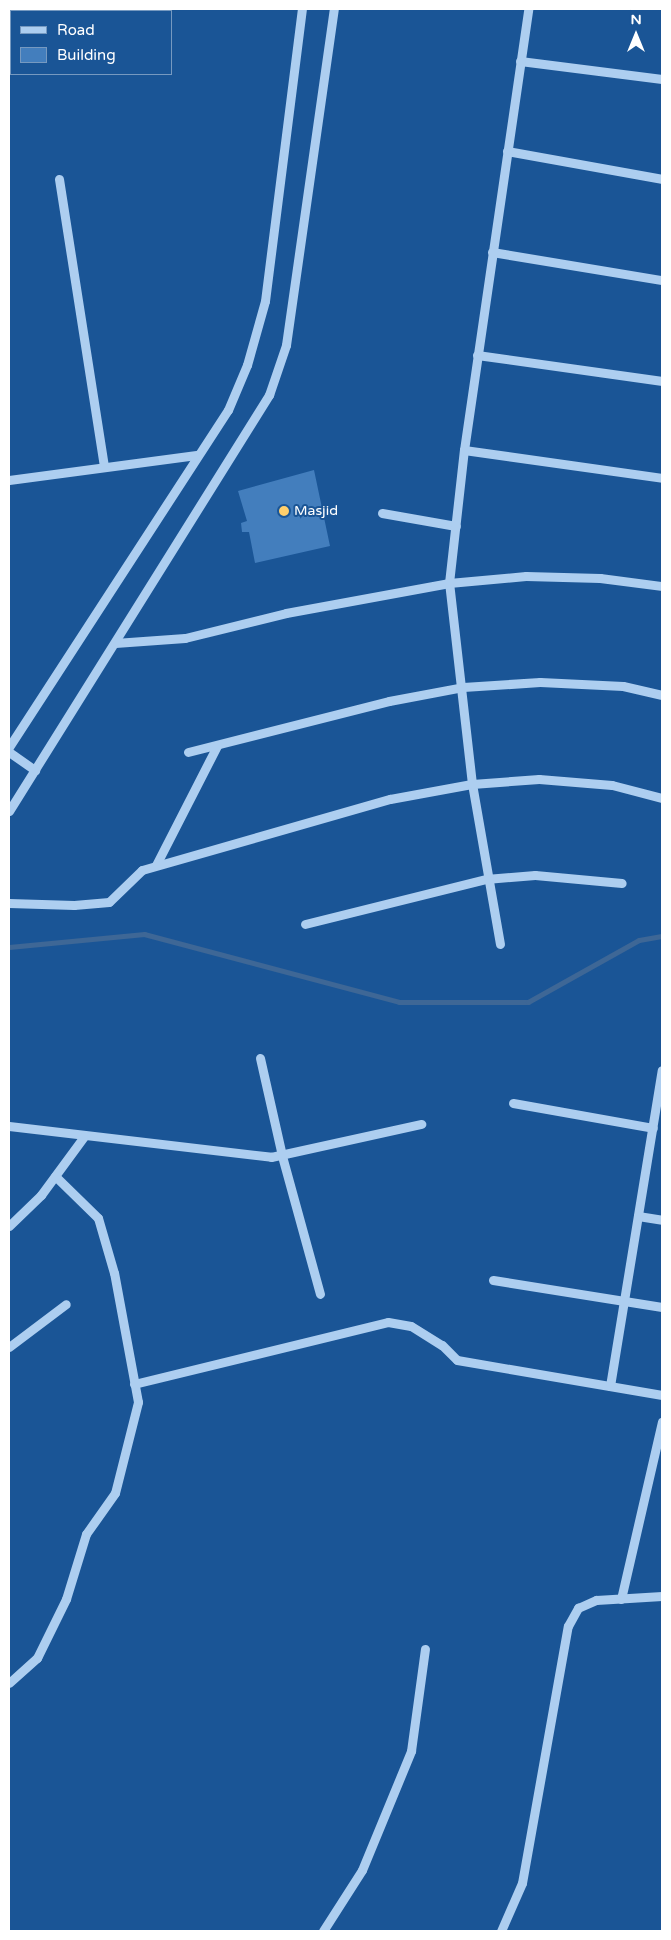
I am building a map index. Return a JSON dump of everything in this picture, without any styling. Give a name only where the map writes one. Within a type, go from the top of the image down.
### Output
[{"type":"street","points":[[9,747],[196,455],[228,410],[248,365],[264,301],[302,9]]},
{"type":"street","points":[[9,811],[269,395],[286,345],[334,9]]},
{"type":"street","points":[[500,944],[486,879],[472,784],[463,687],[449,583],[464,450],[528,9]]},
{"type":"street","points":[[520,61],[662,79]]},
{"type":"street","points":[[507,151],[662,180]]},
{"type":"street","points":[[59,179],[104,467]]},
{"type":"street","points":[[492,252],[662,280]]},
{"type":"street","points":[[477,356],[662,381]]},
{"type":"street","points":[[464,450],[662,478]]},
{"type":"street","points":[[9,480],[196,455]]},
{"type":"street","points":[[382,513],[456,526]]},
{"type":"street","points":[[115,643],[185,638],[286,613],[449,583],[526,576],[600,578],[662,586]]},
{"type":"street","points":[[188,752],[389,701],[463,687],[540,682],[623,686],[662,695]]},
{"type":"street","points":[[156,865],[216,746]]},
{"type":"street","points":[[9,752],[35,770]]},
{"type":"street","points":[[9,903],[74,905],[109,902],[142,870],[156,865],[390,799],[472,784],[539,779],[612,785],[662,798]]},
{"type":"street","points":[[305,924],[486,879],[535,875],[622,883]]},
{"type":"street","points":[[260,1058],[282,1156],[320,1294]]},
{"type":"street","points":[[610,1386],[638,1216],[656,1123],[662,1070]]},
{"type":"street","points":[[513,1103],[656,1123]]},
{"type":"street","points":[[9,1126],[282,1156],[421,1124]]},
{"type":"street","points":[[9,1226],[55,1176],[85,1135]]},
{"type":"street","points":[[9,1683],[37,1658],[66,1599],[86,1534],[115,1493],[138,1402],[114,1272],[98,1218],[55,1176]]},
{"type":"street","points":[[638,1216],[662,1220]]},
{"type":"street","points":[[493,1280],[662,1307]]},
{"type":"street","points":[[9,1347],[66,1304]]},
{"type":"street","points":[[134,1384],[388,1322],[411,1326],[442,1345],[457,1360],[662,1395]]},
{"type":"street","points":[[621,1599],[662,1422]]},
{"type":"street","points":[[501,1931],[522,1883],[568,1626],[578,1608],[596,1600],[662,1596]]},
{"type":"street","points":[[323,1931],[362,1870],[412,1751],[425,1649]]},
{"type":"building","name":"Masjid","points":[[314,470],[330,546],[255,563],[249,532],[242,532],[241,523],[247,521],[238,491]]},
{"type":"waterway","points":[[9,947],[144,934],[399,1002],[528,1002],[639,940],[662,936]]},
{"type":"place","name":"Masjid","points":[[284,511]]}]
